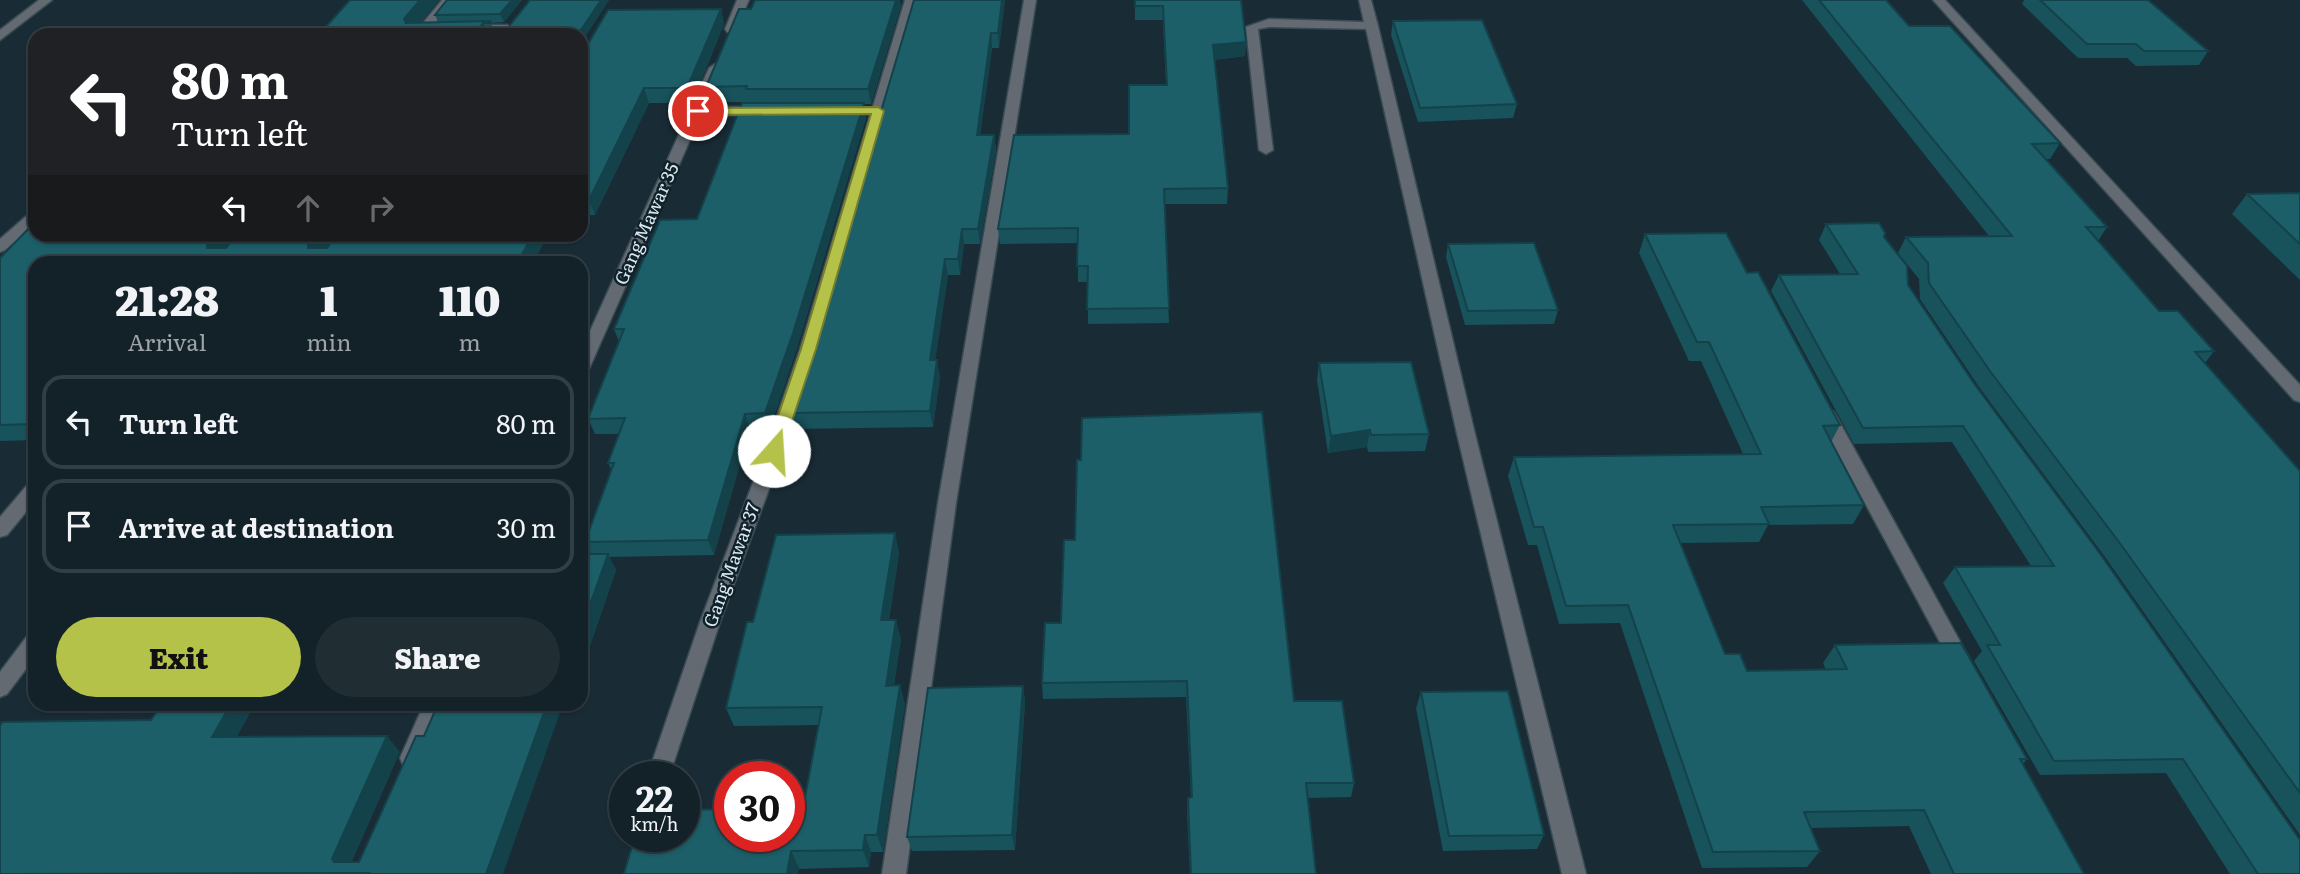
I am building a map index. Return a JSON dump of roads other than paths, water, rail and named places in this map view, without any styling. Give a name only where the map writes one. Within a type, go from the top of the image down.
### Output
[{"type":"street","points":[[0,36],[46,0]]},
{"type":"street","points":[[428,28],[448,0]]},
{"type":"street","name":"Gang Mawar 35","points":[[588,354],[698,111],[743,0]]},
{"type":"street","name":"Gang Mawar 37","points":[[663,761],[808,349],[871,111],[911,0]]},
{"type":"street","points":[[894,874],[950,489],[1030,0]]},
{"type":"street","points":[[1365,0],[1469,447],[1574,874]]},
{"type":"street","points":[[1939,0],[2300,396]]},
{"type":"street","points":[[1266,150],[1252,27],[1269,23],[1372,26]]},
{"type":"street","points":[[698,111],[781,111]]},
{"type":"street","points":[[0,247],[28,222]]},
{"type":"street","points":[[1818,399],[1971,680]]},
{"type":"street","points":[[0,530],[28,497]]},
{"type":"street","points":[[0,688],[28,650]]},
{"type":"street","points":[[403,777],[432,711]]}]
